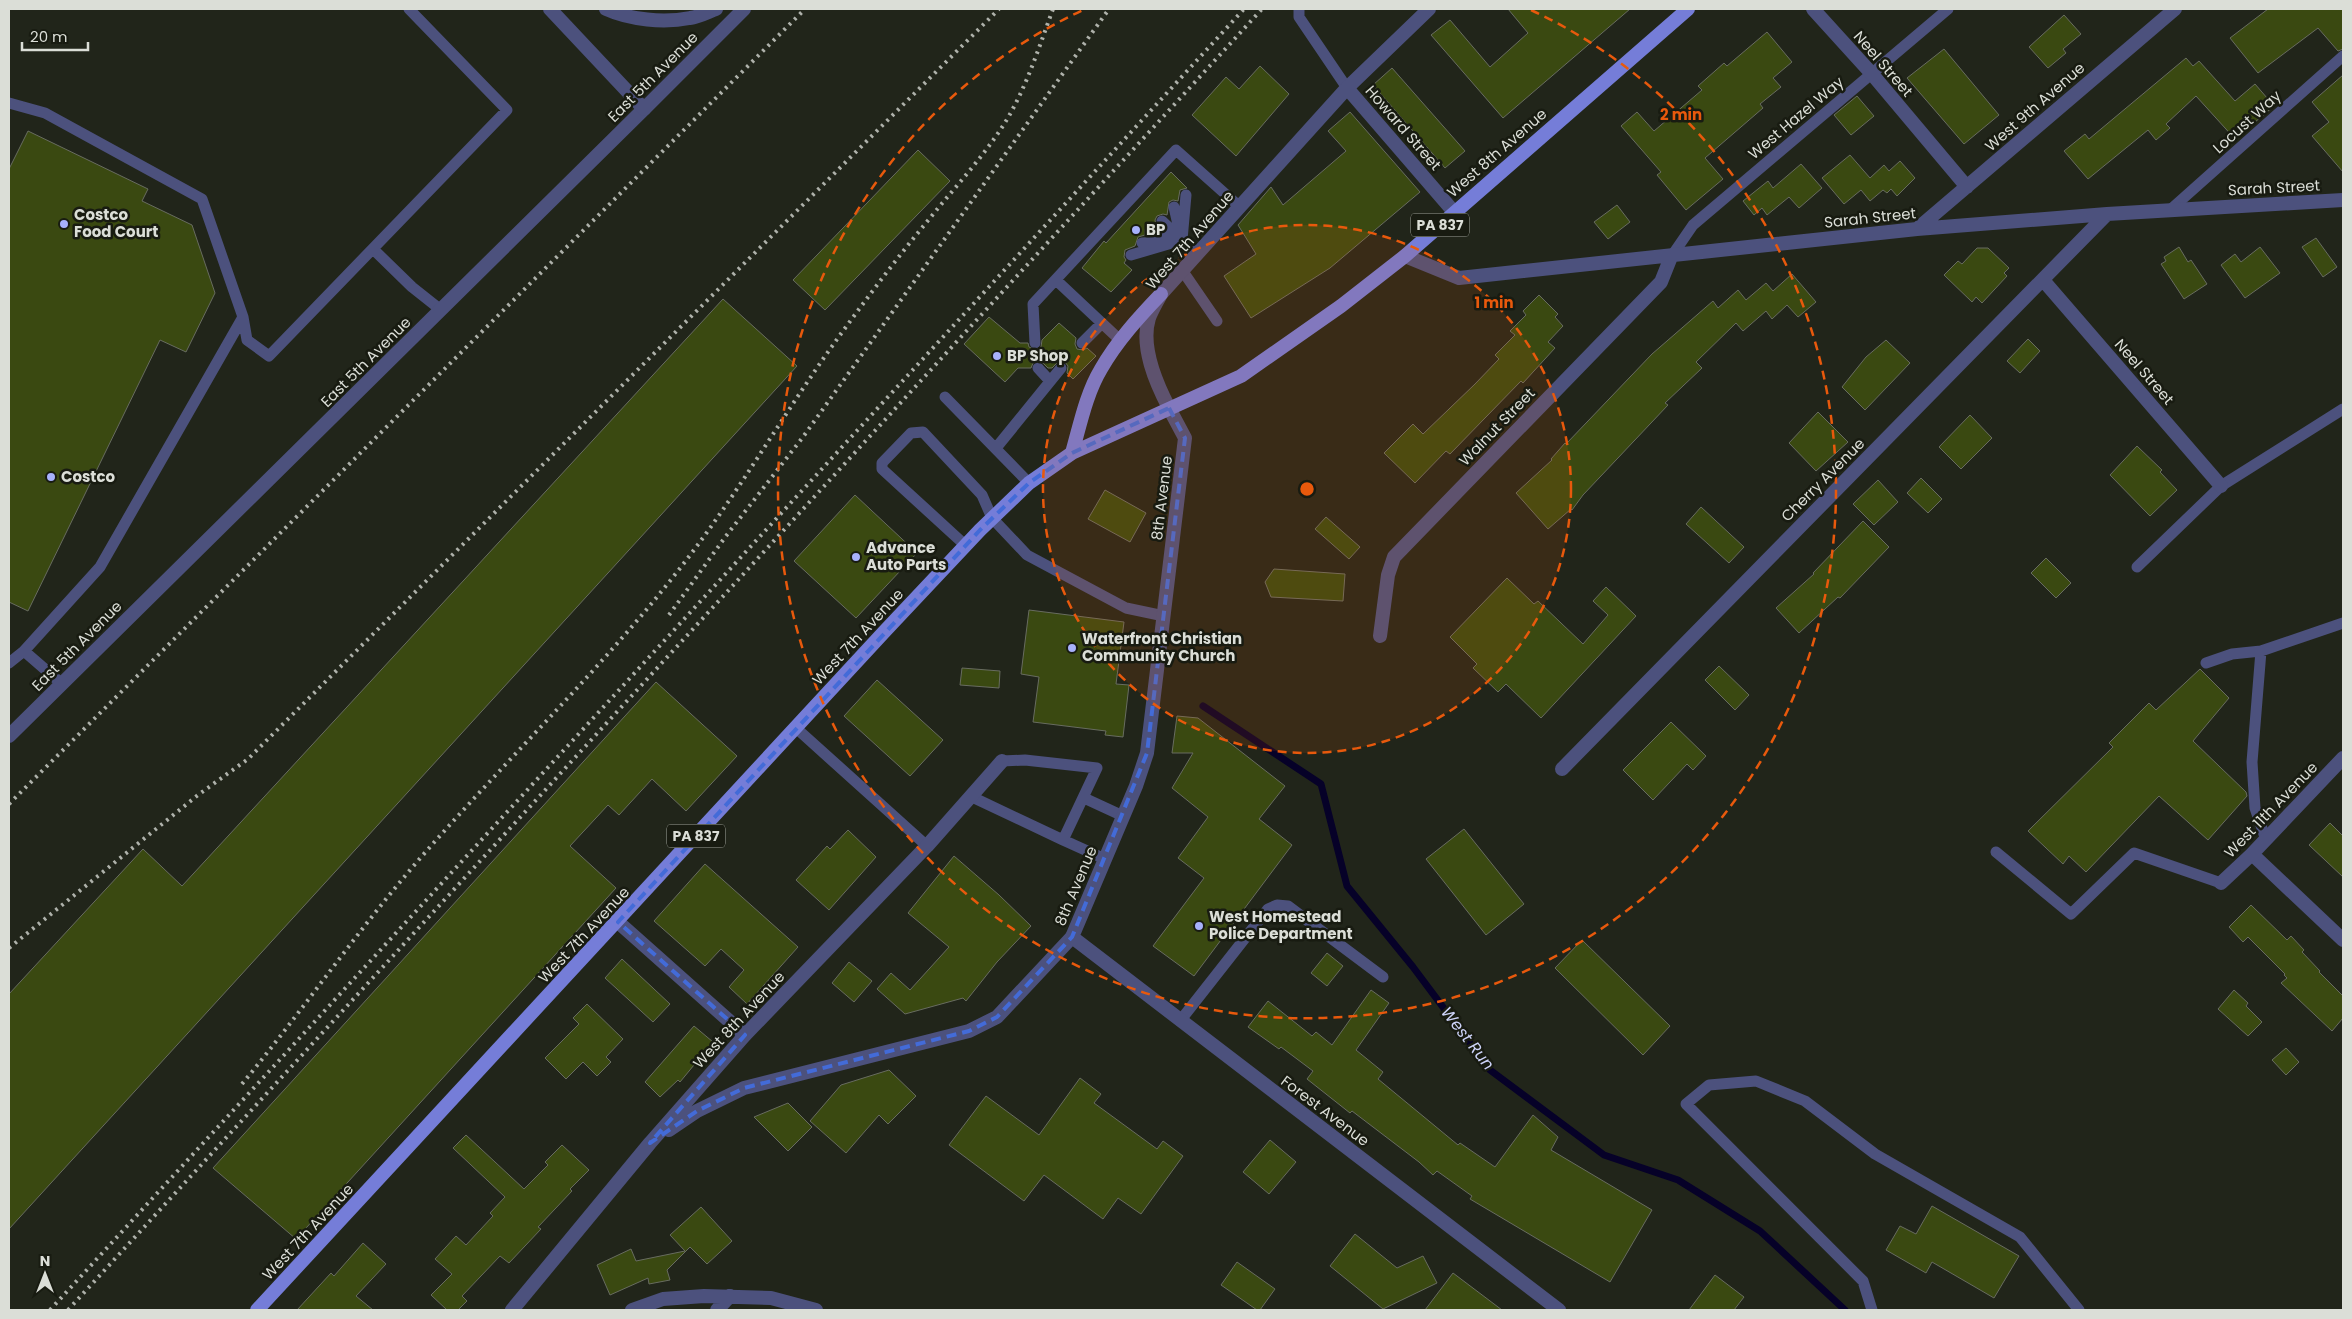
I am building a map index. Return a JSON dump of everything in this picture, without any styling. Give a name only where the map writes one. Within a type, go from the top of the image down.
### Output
[{"type":"main road","name":"West 8th Avenue","points":[[1170,408],[1241,376],[1340,306],[1405,256],[1688,9]]},
{"type":"main road","points":[[1072,453],[1084,408],[1100,370],[1132,325],[1161,294]]},
{"type":"main road","name":"West 7th Avenue","points":[[258,1310],[992,518],[1030,483],[1072,453],[1170,408]]},
{"type":"street","points":[[550,9],[644,109]]},
{"type":"street","points":[[606,9],[648,19],[691,18],[716,9]]},
{"type":"street","name":"East 5th Avenue","points":[[9,736],[744,9]]},
{"type":"street","name":"West 7th Avenue","points":[[1170,408],[1155,381],[1148,347],[1149,320],[1161,294],[1347,88],[1429,9]]},
{"type":"street","name":"Neel Street","points":[[1813,9],[1872,74],[1967,187]]},
{"type":"street","name":"West 9th Avenue","points":[[1917,229],[2174,9]]},
{"type":"street","name":"Howard Street","points":[[1347,88],[1454,212]]},
{"type":"street","name":"Sarah Street","points":[[1405,256],[1459,278],[1671,257],[1917,229],[2107,214],[2343,200]]},
{"type":"street","name":"Cherry Avenue","points":[[1562,769],[2107,214]]},
{"type":"street","name":"Walnut Street","points":[[1380,636],[1388,575],[1394,557],[1661,282],[1671,257]]},
{"type":"street","name":"Neel Street","points":[[2043,280],[2221,486]]},
{"type":"street","name":"8th Avenue","points":[[650,1143],[696,1111],[744,1088],[969,1031],[997,1017],[1072,938],[1136,786],[1147,753],[1185,438],[1170,408]]},
{"type":"street","name":"West 11th Avenue","points":[[2221,883],[2266,840],[2343,758]]},
{"type":"street","name":"West 8th Avenue","points":[[512,1310],[650,1143],[745,1035],[927,846],[1002,761]]},
{"type":"street","points":[[2252,854],[2343,940]]},
{"type":"street","points":[[618,922],[745,1035]]},
{"type":"street","name":"Forest Avenue","points":[[1072,938],[1559,1310]]},
{"type":"street","points":[[632,1310],[663,1299],[730,1296],[771,1298],[816,1310]]},
{"type":"street","points":[[717,1310],[730,1296]]},
{"type":"lane","points":[[9,103],[45,113],[202,199],[243,317],[247,340],[269,356],[507,110],[409,9]]},
{"type":"lane","points":[[1299,9],[1299,17],[1347,88]]},
{"type":"lane","name":"West Hazel Way","points":[[1671,257],[1693,225],[1948,9]]},
{"type":"lane","name":"Locust Way","points":[[2170,210],[2343,56]]},
{"type":"lane","points":[[1035,343],[1033,304],[1101,230],[1116,223],[1151,186],[1162,174],[1176,150],[1240,207]]},
{"type":"lane","points":[[1182,240],[1186,195]]},
{"type":"lane","points":[[1174,207],[1182,240]]},
{"type":"lane","points":[[1162,220],[1197,254]]},
{"type":"lane","points":[[1101,230],[1111,238]]},
{"type":"lane","points":[[1152,232],[1182,240]]},
{"type":"lane","points":[[1142,243],[1182,240]]},
{"type":"lane","points":[[1131,255],[1182,240]]},
{"type":"lane","points":[[372,249],[412,287],[441,310]]},
{"type":"lane","points":[[1182,270],[1217,321]]},
{"type":"lane","points":[[1056,280],[1121,341]]},
{"type":"lane","points":[[9,663],[24,651],[100,567],[243,317]]},
{"type":"lane","points":[[1082,343],[1102,323]]},
{"type":"lane","points":[[1038,368],[1049,380]]},
{"type":"lane","points":[[996,448],[1049,380],[1061,368]]},
{"type":"lane","points":[[945,397],[1030,483]]},
{"type":"lane","points":[[2137,567],[2221,486],[2343,410]]},
{"type":"lane","points":[[965,545],[882,469],[882,464],[911,433],[923,432],[951,461],[982,495],[992,518],[1027,555],[1126,608],[1164,616]]},
{"type":"lane","points":[[2206,663],[2232,654],[2261,651],[2343,623]]},
{"type":"lane","points":[[24,651],[62,684]]},
{"type":"lane","points":[[2261,651],[2252,762],[2255,808],[2266,840]]},
{"type":"lane","points":[[796,728],[927,846]]},
{"type":"lane","points":[[1002,761],[1025,760],[1096,768],[1084,798],[1063,840]]},
{"type":"lane","points":[[970,796],[1105,859]]},
{"type":"lane","points":[[1084,798],[1123,816]]},
{"type":"lane","points":[[1996,852],[2071,914],[2134,854],[2221,883]]},
{"type":"lane","points":[[1180,1021],[1268,909],[1277,905],[1288,906],[1383,977]]},
{"type":"lane","points":[[1872,1310],[1862,1281],[1686,1104],[1709,1085],[1756,1081],[1805,1101],[1875,1154],[2020,1237],[2079,1310]]},
{"type":"highlighted area","points":[[1169,408],[1185,438],[1147,753],[1072,937],[997,1017],[969,1031],[744,1088],[697,1111],[650,1143],[745,1035],[618,922],[980,530],[1029,483],[1072,453]]},
{"type":"building","points":[[1508,9],[1630,9],[1503,118],[1431,35],[1450,20],[1490,67],[1528,33]]},
{"type":"building","points":[[2268,9],[2343,9],[2343,49],[2338,51],[2318,28],[2258,73],[2230,38]]},
{"type":"building","points":[[2064,15],[2081,34],[2063,49],[2066,53],[2048,68],[2029,47]]},
{"type":"building","points":[[1767,32],[1792,62],[1773,78],[1781,87],[1760,104],[1763,108],[1705,158],[1723,179],[1686,210],[1657,175],[1661,172],[1621,126],[1637,112],[1654,131],[1702,90],[1698,86],[1724,63],[1727,66]]},
{"type":"building","points":[[1944,49],[1999,115],[1964,144],[1907,78]]},
{"type":"building","points":[[2186,58],[2193,66],[2199,61],[2235,101],[2255,84],[2274,106],[2235,139],[2196,96],[2166,124],[2170,128],[2156,140],[2148,130],[2088,179],[2064,151],[2085,134],[2089,139]]},
{"type":"building","points":[[1260,66],[1289,94],[1236,156],[1192,115],[1226,77],[1239,89]]},
{"type":"building","points":[[1392,68],[1465,151],[1445,168],[1373,85]]},
{"type":"building","points":[[2343,75],[2343,172],[2312,136],[2329,122],[2312,102]]},
{"type":"building","points":[[1857,96],[1874,116],[1851,135],[1834,115]]},
{"type":"building","points":[[1350,112],[1420,192],[1330,268],[1251,318],[1224,276],[1256,254],[1238,225],[1271,187],[1283,205],[1346,151],[1328,131]]},
{"type":"building","name":"Costco","points":[[28,131],[148,189],[142,201],[192,225],[215,293],[186,352],[160,340],[28,611],[9,602],[9,169]]},
{"type":"building","points":[[918,150],[950,181],[825,310],[793,280]]},
{"type":"building","points":[[1850,155],[1870,178],[1884,165],[1889,171],[1900,161],[1915,178],[1897,196],[1891,189],[1887,193],[1883,190],[1870,201],[1861,190],[1844,204],[1822,178]]},
{"type":"building","points":[[1801,164],[1822,188],[1799,208],[1789,197],[1767,215],[1762,208],[1754,215],[1743,201],[1768,181],[1773,188]]},
{"type":"building","name":"BP","points":[[1171,172],[1187,188],[1180,190],[1178,201],[1173,200],[1169,202],[1167,215],[1157,216],[1155,220],[1156,225],[1147,226],[1145,235],[1138,237],[1135,246],[1125,250],[1124,257],[1126,260],[1124,263],[1132,270],[1111,292],[1082,268],[1104,241],[1106,243]]},
{"type":"building","points":[[1617,205],[1630,222],[1608,239],[1594,222]]},
{"type":"building","points":[[2316,238],[2337,267],[2323,277],[2302,247]]},
{"type":"building","points":[[2179,247],[2188,262],[2191,260],[2207,284],[2184,299],[2161,264],[2166,261],[2164,257]]},
{"type":"building","points":[[2260,247],[2280,273],[2245,298],[2221,265],[2235,254],[2241,262]]},
{"type":"building","points":[[1977,248],[1988,248],[2009,268],[2004,273],[2007,276],[1982,303],[1976,297],[1972,302],[1944,275],[1958,261],[1962,264]]},
{"type":"building","points":[[1792,274],[1816,302],[1798,317],[1787,305],[1772,319],[1766,311],[1743,331],[1736,323],[1696,362],[1702,368],[1665,403],[1668,405],[1583,495],[1572,510],[1548,529],[1516,493],[1552,460],[1565,443],[1652,354],[1713,301],[1718,308],[1738,290],[1746,300],[1766,283],[1773,291]]},
{"type":"building","points":[[1539,295],[1558,314],[1555,317],[1563,326],[1548,342],[1555,348],[1523,383],[1521,381],[1450,454],[1446,451],[1415,483],[1384,453],[1413,424],[1423,434],[1475,384],[1499,359],[1495,355],[1515,335],[1510,331],[1526,315],[1523,311]]},
{"type":"building","points":[[723,299],[797,366],[9,1229],[9,994],[143,849],[182,886]]},
{"type":"building","points":[[989,317],[1020,343],[1028,343],[1029,347],[1035,350],[1041,347],[1042,340],[1059,323],[1076,338],[1075,344],[1077,349],[1083,350],[1087,348],[1096,356],[1073,379],[1067,373],[1068,366],[1065,362],[1059,361],[1052,368],[1048,368],[1043,363],[1037,361],[1033,363],[1031,368],[1018,368],[1005,382],[964,344]]},
{"type":"building","points":[[2028,339],[2040,351],[2020,373],[2007,361]]},
{"type":"building","points":[[1886,340],[1910,363],[1865,410],[1842,387],[1866,357]]},
{"type":"building","points":[[1818,412],[1848,442],[1816,471],[1789,443]]},
{"type":"building","points":[[1970,415],[1992,438],[1961,469],[1939,447]]},
{"type":"building","points":[[2137,446],[2162,470],[2160,472],[2177,490],[2150,516],[2110,475]]},
{"type":"building","points":[[1921,478],[1942,499],[1928,513],[1907,493]]},
{"type":"building","points":[[1878,480],[1898,502],[1874,525],[1853,504]]},
{"type":"building","points":[[1105,490],[1146,513],[1130,542],[1088,519]]},
{"type":"building","name":"Advance Auto Parts","points":[[855,495],[917,553],[856,618],[794,561]]},
{"type":"building","points":[[1701,507],[1744,547],[1729,563],[1686,524]]},
{"type":"building","points":[[1326,517],[1360,547],[1349,559],[1315,529]]},
{"type":"building","points":[[1863,521],[1889,547],[1840,598],[1838,597],[1799,633],[1776,608],[1814,574]]},
{"type":"building","points":[[2046,558],[2071,583],[2056,598],[2031,573]]},
{"type":"building","points":[[1274,569],[1345,574],[1343,601],[1271,597],[1265,582]]},
{"type":"building","points":[[1507,578],[1534,604],[1538,601],[1583,644],[1608,615],[1593,601],[1606,587],[1636,616],[1541,718],[1506,684],[1498,692],[1473,668],[1477,664],[1450,637]]},
{"type":"building","points":[[1029,610],[1124,622],[1116,684],[1129,685],[1123,737],[1105,735],[1106,731],[1033,722],[1039,677],[1021,674]]},
{"type":"building","points":[[1719,666],[1749,695],[1735,710],[1705,680]]},
{"type":"building","points":[[962,668],[1000,671],[999,688],[960,685]]},
{"type":"building","points":[[2200,669],[2229,698],[2193,741],[2246,792],[2247,796],[2208,840],[2159,796],[2086,872],[2069,856],[2063,864],[2028,831],[2113,747],[2109,743],[2149,703],[2156,710]]},
{"type":"building","points":[[877,680],[943,740],[910,776],[844,716]]},
{"type":"building","points":[[656,682],[737,756],[686,811],[652,779],[619,815],[608,805],[570,846],[616,888],[296,1239],[213,1168]]},
{"type":"building","points":[[1177,716],[1198,718],[1285,786],[1259,819],[1292,845],[1194,976],[1153,946],[1204,878],[1178,858],[1208,817],[1172,788],[1193,753],[1172,753]]},
{"type":"building","points":[[1671,722],[1706,756],[1693,770],[1687,764],[1653,800],[1623,770]]},
{"type":"building","points":[[2330,823],[2343,836],[2343,877],[2309,845]]},
{"type":"building","points":[[1464,829],[1524,904],[1486,935],[1426,859]]},
{"type":"building","points":[[848,830],[876,857],[829,910],[796,880],[827,846],[830,849]]},
{"type":"building","points":[[954,856],[1031,926],[997,962],[966,1001],[963,998],[905,1014],[877,989],[891,973],[910,990],[949,947],[908,913]]},
{"type":"building","points":[[705,864],[798,947],[747,1004],[729,987],[744,970],[721,949],[705,966],[654,921]]},
{"type":"building","points":[[2251,905],[2287,940],[2291,936],[2304,950],[2302,952],[2319,972],[2343,996],[2343,1018],[2332,1031],[2281,983],[2287,978],[2285,974],[2248,937],[2243,942],[2229,927]]},
{"type":"building","points":[[1582,940],[1670,1026],[1643,1055],[1555,968]]},
{"type":"building","points":[[1327,953],[1343,966],[1327,986],[1311,973]]},
{"type":"building","points":[[622,959],[670,1004],[653,1022],[605,978]]},
{"type":"building","points":[[849,962],[872,981],[854,1002],[832,983]]},
{"type":"building","points":[[1371,990],[1389,1003],[1356,1050],[1383,1072],[1378,1079],[1458,1145],[1460,1143],[1495,1167],[1533,1115],[1558,1137],[1551,1150],[1652,1210],[1610,1282],[1470,1199],[1472,1196],[1437,1171],[1433,1175],[1419,1162],[1352,1111],[1350,1113],[1307,1079],[1313,1071],[1281,1047],[1279,1049],[1248,1027],[1268,1001],[1312,1036],[1316,1032],[1332,1045]]},
{"type":"building","points":[[2234,990],[2248,1003],[2246,1006],[2262,1022],[2248,1036],[2218,1009]]},
{"type":"building","points":[[587,1004],[623,1039],[606,1057],[611,1062],[597,1076],[583,1062],[566,1079],[545,1058],[579,1024],[573,1018]]},
{"type":"building","points":[[694,1026],[713,1042],[680,1082],[678,1080],[660,1097],[645,1082]]},
{"type":"building","points":[[2286,1048],[2299,1062],[2286,1075],[2272,1060]]},
{"type":"building","points":[[889,1070],[916,1096],[888,1124],[879,1115],[846,1153],[810,1121],[841,1085]]},
{"type":"building","points":[[1080,1078],[1101,1094],[1094,1103],[1157,1149],[1163,1141],[1183,1156],[1141,1214],[1118,1198],[1103,1219],[1044,1175],[1024,1201],[949,1145],[986,1096],[1039,1135]]},
{"type":"building","points":[[788,1103],[812,1127],[788,1151],[754,1117]]},
{"type":"building","points":[[466,1135],[524,1189],[548,1165],[545,1162],[562,1145],[589,1170],[538,1227],[541,1229],[509,1263],[500,1256],[462,1296],[467,1301],[458,1310],[447,1310],[431,1295],[452,1274],[435,1259],[456,1236],[466,1245],[493,1216],[490,1213],[505,1197],[453,1148]]},
{"type":"building","points":[[1270,1140],[1296,1162],[1269,1194],[1243,1172]]},
{"type":"building","points":[[1932,1206],[2019,1256],[1994,1298],[1932,1262],[1926,1273],[1886,1250],[1900,1226],[1916,1234]]},
{"type":"building","points":[[701,1207],[732,1241],[707,1264],[690,1247],[667,1270],[670,1280],[649,1284],[648,1278],[610,1295],[597,1265],[631,1249],[636,1261],[685,1251],[670,1235]]},
{"type":"building","points":[[1355,1234],[1397,1268],[1423,1256],[1437,1283],[1383,1309],[1330,1266]]},
{"type":"building","points":[[363,1243],[386,1264],[356,1296],[373,1310],[297,1310],[331,1273],[334,1276]]},
{"type":"building","points":[[1237,1262],[1275,1289],[1260,1310],[1257,1310],[1221,1285]]},
{"type":"building","points":[[1453,1273],[1502,1310],[1425,1310]]},
{"type":"building","points":[[1715,1275],[1744,1297],[1734,1310],[1689,1310]]},
{"type":"waterway","name":"West Run","points":[[1203,706],[1321,784],[1347,886],[1413,967],[1490,1070],[1604,1155],[1678,1180],[1760,1231],[1845,1310]]},
{"type":"railway","points":[[9,804],[805,9]]},
{"type":"railway","points":[[9,948],[198,795],[248,759],[999,9]]},
{"type":"railway","points":[[242,1084],[399,883],[630,629],[694,550],[843,331],[894,263],[997,135],[1020,94],[1053,9]]},
{"type":"railway","points":[[669,615],[726,536],[803,437],[1109,9]]},
{"type":"railway","points":[[50,1310],[1244,9]]},
{"type":"railway","points":[[68,1310],[1262,9]]},
{"type":"place","name":"Costco Food Court","points":[[64,224]]},
{"type":"place","name":"BP","points":[[1136,230]]},
{"type":"place","name":"BP Shop","points":[[997,356]]},
{"type":"place","name":"Costco","points":[[51,477]]},
{"type":"place","name":"Advance Auto Parts","points":[[856,557]]},
{"type":"place","name":"Waterfront Christian Community Church","points":[[1072,648]]},
{"type":"place","name":"West Homestead Police Department","points":[[1199,926]]}]
